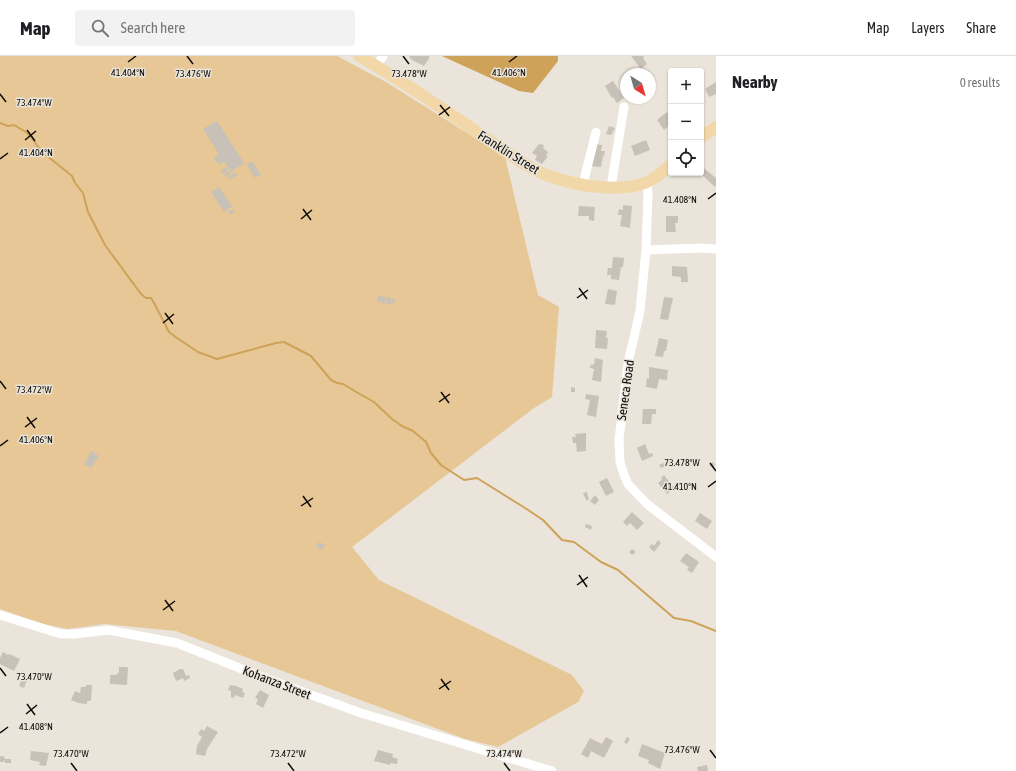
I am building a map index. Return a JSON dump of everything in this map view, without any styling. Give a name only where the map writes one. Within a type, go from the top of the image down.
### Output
[{"type":"main road","name":"Franklin Street","points":[[359,56],[380,61],[529,166],[546,175],[564,181],[583,184],[612,187],[631,186],[647,182],[668,167]]},
{"type":"main road","points":[[704,135],[716,127]]},
{"type":"street","points":[[612,187],[624,107]]},
{"type":"street","points":[[583,184],[596,132]]},
{"type":"street","name":"Seneca Road","points":[[647,182],[646,250],[640,311],[628,363],[621,412],[619,440],[620,462],[628,484],[638,496],[716,557]]},
{"type":"street","points":[[646,250],[700,248],[716,250]]},
{"type":"street","name":"Kohanza Street","points":[[0,615],[60,634],[108,630],[177,643],[262,677],[361,713],[552,771]]},
{"type":"shaded area","points":[[0,56],[337,56],[386,82],[505,157],[538,295],[559,307],[552,397],[534,408],[352,547],[379,580],[572,675],[584,691],[578,702],[498,747],[465,739],[176,631],[104,624],[68,629],[43,624],[0,609]]},
{"type":"shaded area","points":[[442,56],[558,56],[558,61],[533,93],[519,91]]},
{"type":"building","points":[[631,56],[644,57],[643,58],[647,64],[640,68]]},
{"type":"building","points":[[409,57],[430,57],[424,66],[412,60]]},
{"type":"building","points":[[613,81],[620,92],[620,101],[617,103],[613,97],[612,98],[605,86]]},
{"type":"building","points":[[716,82],[716,94],[709,97],[705,89]]},
{"type":"building","points":[[667,112],[668,127],[664,130],[657,120]]},
{"type":"building","points":[[217,121],[244,163],[231,172],[224,161],[219,165],[214,158],[219,154],[203,129]]},
{"type":"building","points":[[609,126],[615,128],[611,135],[606,134]]},
{"type":"building","points":[[646,140],[650,150],[635,156],[631,146]]},
{"type":"building","points":[[539,144],[544,145],[543,148],[548,152],[546,156],[548,156],[542,164],[535,160],[537,156],[532,153]]},
{"type":"building","points":[[595,144],[602,145],[601,151],[605,151],[601,167],[590,166]]},
{"type":"building","points":[[252,161],[261,175],[255,178],[247,165]]},
{"type":"building","points":[[226,167],[228,170],[223,174],[221,170]]},
{"type":"building","points":[[704,168],[716,178],[715,187],[703,176]]},
{"type":"building","points":[[229,171],[231,173],[226,177],[224,174]]},
{"type":"building","points":[[236,172],[237,175],[230,180],[228,177]]},
{"type":"building","points":[[219,187],[232,206],[224,212],[211,192]]},
{"type":"building","points":[[623,205],[632,206],[630,228],[620,226],[622,215],[618,215],[619,209],[623,210]]},
{"type":"building","points":[[579,206],[595,207],[594,221],[589,220],[589,216],[578,216]]},
{"type":"building","points":[[233,209],[235,211],[230,215],[228,212]]},
{"type":"building","points":[[666,216],[678,216],[678,223],[675,223],[676,232],[666,232]]},
{"type":"building","points":[[613,257],[624,258],[619,280],[611,279],[611,275],[607,275],[608,268],[612,268]]},
{"type":"building","points":[[672,266],[687,267],[688,282],[681,282],[681,277],[672,276]]},
{"type":"building","points":[[608,289],[617,291],[615,305],[605,304]]},
{"type":"building","points":[[378,296],[382,296],[381,302],[377,302]]},
{"type":"building","points":[[382,297],[386,297],[385,303],[381,303]]},
{"type":"building","points":[[387,297],[391,298],[390,304],[386,304]]},
{"type":"building","points":[[664,297],[673,298],[668,320],[660,319]]},
{"type":"building","points":[[392,298],[395,299],[394,305],[391,304]]},
{"type":"building","points":[[596,330],[607,331],[607,349],[595,348]]},
{"type":"building","points":[[659,338],[668,340],[663,357],[655,356]]},
{"type":"building","points":[[595,358],[603,360],[601,382],[592,380],[594,369],[590,368],[591,364],[594,365]]},
{"type":"building","points":[[649,367],[668,370],[667,380],[659,379],[657,389],[646,387],[647,378],[649,379]]},
{"type":"building","points":[[571,387],[575,388],[575,392],[571,392]]},
{"type":"building","points":[[586,394],[599,396],[596,417],[587,415],[590,400],[585,399]]},
{"type":"building","points":[[643,409],[656,409],[656,414],[652,414],[651,424],[642,424]]},
{"type":"building","points":[[586,433],[586,451],[577,452],[576,443],[573,443],[572,437],[576,437],[575,434]]},
{"type":"building","points":[[645,444],[649,454],[652,453],[653,456],[642,461],[637,448]]},
{"type":"building","points":[[91,451],[99,456],[91,468],[84,464]]},
{"type":"building","points":[[712,462],[715,464],[713,468],[710,466]]},
{"type":"building","points":[[664,463],[665,466],[661,468],[659,465]]},
{"type":"building","points":[[664,475],[674,488],[667,494],[658,483],[662,480],[661,478]]},
{"type":"building","points":[[607,478],[614,492],[606,496],[599,482]]},
{"type":"building","points":[[587,492],[589,500],[586,500],[583,493]]},
{"type":"building","points":[[595,495],[599,500],[595,505],[590,501]]},
{"type":"building","points":[[632,512],[644,523],[637,530],[630,523],[627,526],[623,522]]},
{"type":"building","points":[[700,513],[712,521],[707,529],[695,521]]},
{"type":"building","points":[[586,524],[592,526],[591,530],[585,527]]},
{"type":"building","points":[[658,540],[661,543],[654,552],[649,547],[652,544],[654,546]]},
{"type":"building","points":[[319,542],[325,545],[322,550],[316,547]]},
{"type":"building","points":[[632,549],[636,552],[632,555],[629,552]]},
{"type":"building","points":[[686,553],[699,562],[692,573],[687,570],[689,567],[680,561]]},
{"type":"building","points":[[3,652],[20,659],[14,671],[0,664],[0,658]]},
{"type":"building","points":[[119,667],[128,667],[127,685],[110,684],[110,675],[117,675],[117,673],[119,673]]},
{"type":"building","points":[[183,669],[186,676],[189,675],[190,678],[184,681],[183,678],[176,681],[173,673]]},
{"type":"building","points":[[22,678],[27,680],[24,688],[19,686]]},
{"type":"building","points":[[86,685],[92,685],[91,701],[87,701],[87,704],[78,703],[71,700],[75,691],[80,693],[81,687],[86,687]]},
{"type":"building","points":[[230,685],[243,689],[242,692],[245,693],[243,698],[235,695],[234,698],[231,697],[231,691],[228,690]]},
{"type":"building","points":[[260,690],[269,695],[263,708],[256,704],[258,699],[255,698]]},
{"type":"building","points":[[207,726],[218,732],[207,749],[205,756],[196,754],[197,746],[202,737],[198,734],[201,729],[204,731]]},
{"type":"building","points":[[606,737],[613,741],[604,758],[591,751],[588,758],[581,754],[590,738],[602,744]]},
{"type":"building","points":[[627,737],[630,739],[627,744],[624,742]]},
{"type":"building","points":[[642,744],[665,753],[660,769],[648,763],[649,760],[638,756]]},
{"type":"building","points":[[378,750],[393,754],[392,757],[398,759],[397,764],[390,763],[390,765],[374,761]]},
{"type":"building","points":[[31,751],[49,753],[46,766],[39,765],[40,762],[30,760]]},
{"type":"building","points":[[2,756],[5,759],[2,762],[-1,759]]},
{"type":"building","points":[[5,759],[11,759],[11,763],[5,763]]},
{"type":"building","points":[[707,765],[708,771],[698,771],[697,767]]},
{"type":"waterway","points":[[0,123],[8,126],[14,125],[26,132],[41,151],[72,176],[75,183],[83,193],[88,212],[105,245],[141,294],[146,298],[151,298],[169,332],[177,338],[198,352],[217,359],[284,342],[311,356],[331,380],[343,384],[374,402],[392,419],[413,431],[426,442],[431,453],[441,465],[464,480],[477,478],[525,508],[543,520],[562,540],[574,542],[601,562],[618,570],[674,618],[691,621],[716,631]]}]
